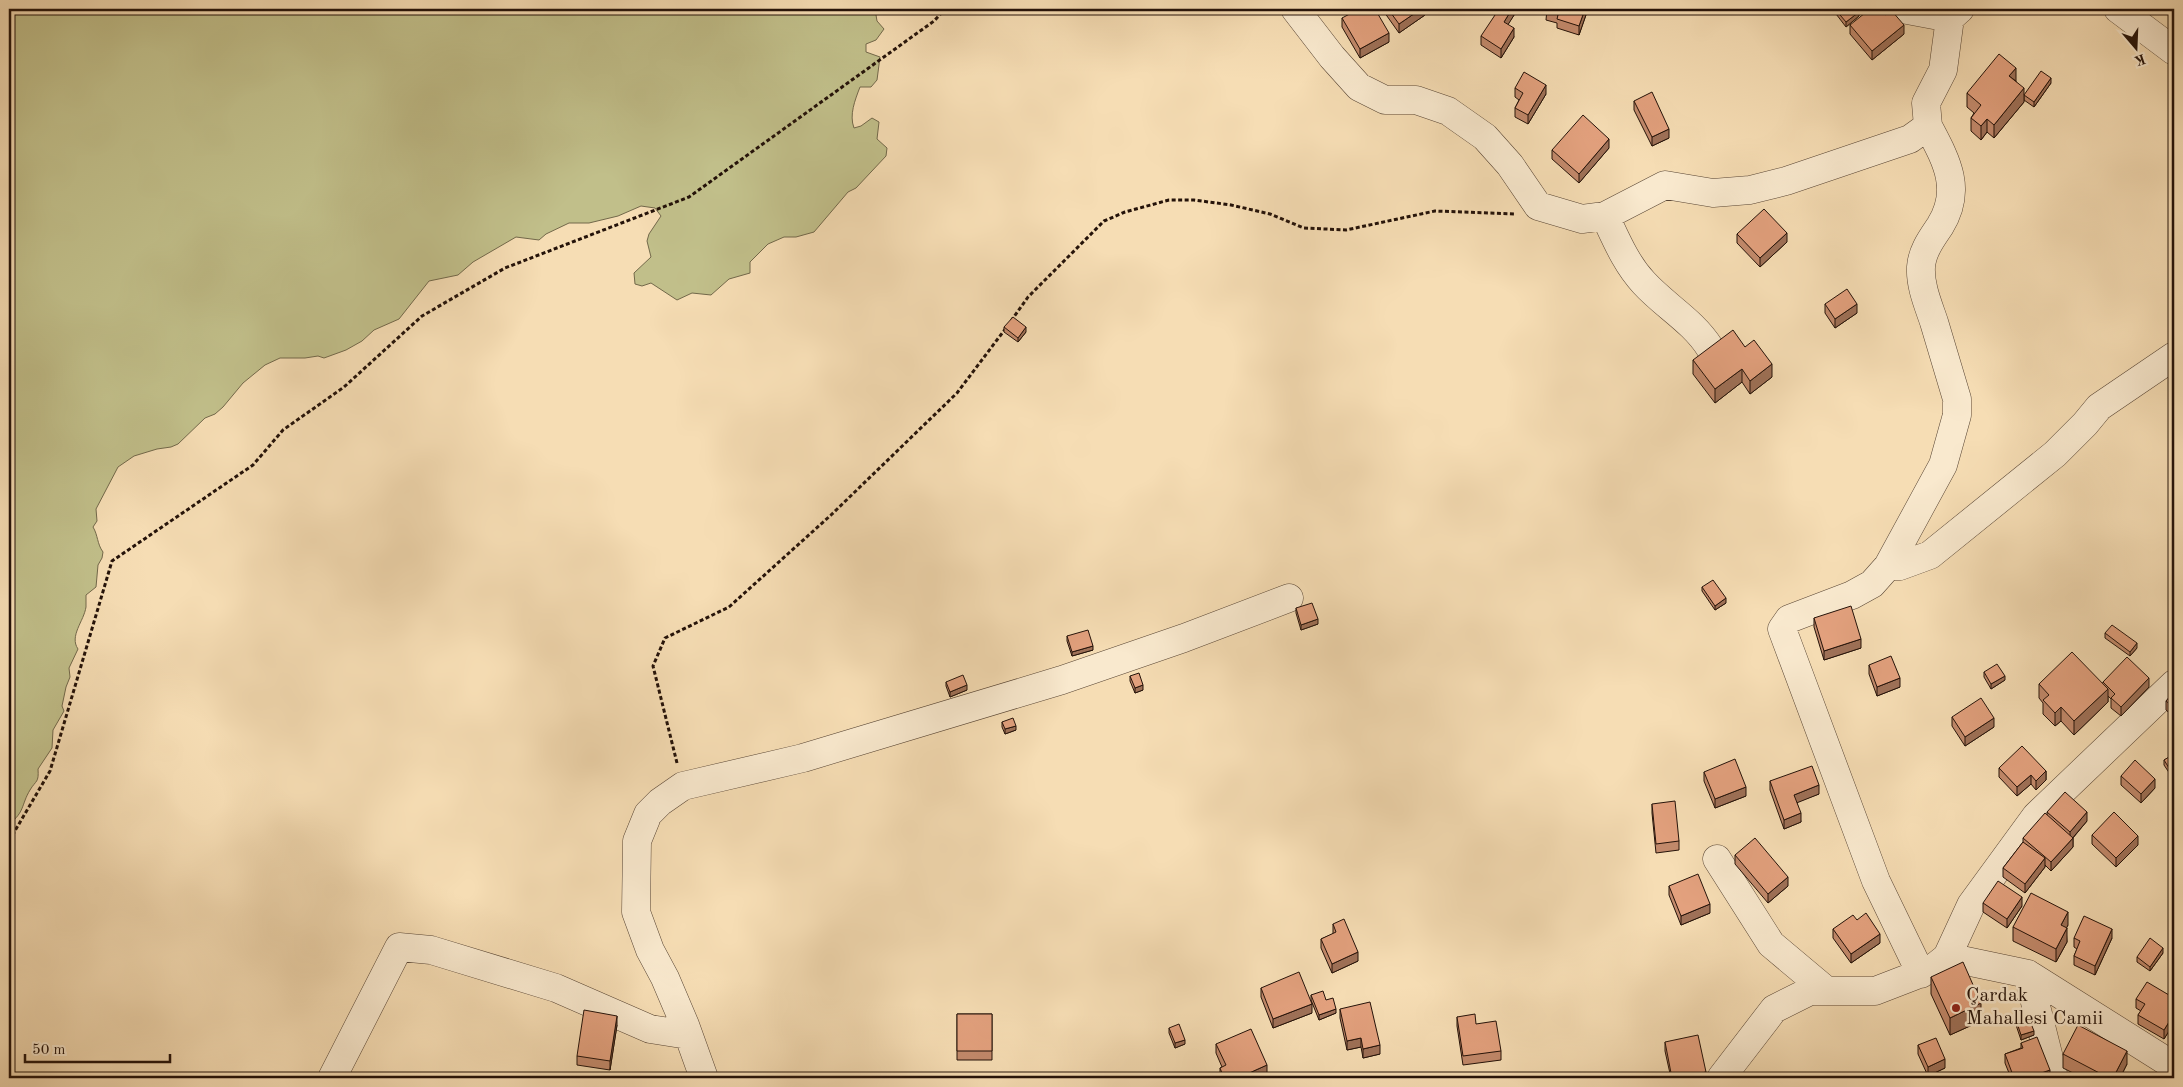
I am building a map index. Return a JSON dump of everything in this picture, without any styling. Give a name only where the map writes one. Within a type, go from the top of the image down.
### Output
[{"type":"street","points":[[1296,9],[1332,58],[1359,87],[1385,100],[1416,100],[1448,110],[1486,137],[1510,165],[1538,206],[1582,220],[1605,216],[1665,185],[1714,193],[1750,190],[1786,181],[1910,139],[1928,126]]},
{"type":"street","points":[[1902,9],[1955,14],[1942,70],[1926,103],[1928,126],[1945,158],[1950,177],[1951,192],[1949,205],[1941,224],[1927,245],[1921,266],[1922,280],[1957,399],[1957,415],[1943,464],[1888,566],[1872,584],[1852,595],[1789,619],[1782,629],[1876,881],[1921,974]]},
{"type":"street","points":[[2118,9],[2174,51]]},
{"type":"street","points":[[1605,216],[1620,246],[1644,283],[1688,321],[1710,348]]},
{"type":"street","points":[[1888,566],[1900,566],[1930,555],[2054,454],[2085,424],[2099,407],[2174,356]]},
{"type":"street","points":[[704,1078],[665,978],[650,950],[636,912],[637,841],[648,814],[660,802],[683,786],[803,758],[1062,680],[1184,638],[1289,598]]},
{"type":"street","points":[[1721,1078],[1774,1010],[1810,991],[1875,991],[1932,969],[1948,957],[1971,905],[2036,816],[2174,684]]},
{"type":"street","points":[[1717,859],[1771,944],[1826,991]]},
{"type":"street","points":[[332,1078],[399,947],[431,950],[556,988],[650,1029],[688,1035]]},
{"type":"street","points":[[1948,957],[2028,974],[2174,1066]]},
{"type":"street","points":[[2028,974],[2054,1078]]},
{"type":"path","points":[[9,841],[50,771],[112,561],[253,465],[283,430],[344,387],[422,316],[506,268],[689,197],[934,21],[945,9]]},
{"type":"path","points":[[683,786],[653,666],[665,638],[729,607],[831,515],[957,393],[1028,297],[1104,221],[1125,212],[1169,200],[1194,200],[1231,205],[1270,214],[1304,228],[1346,230],[1435,211],[1517,214],[1538,206]]},
{"type":"shaded area","points":[[9,9],[875,9],[877,21],[884,29],[876,40],[866,44],[866,52],[880,57],[877,80],[871,87],[860,87],[853,108],[852,118],[854,128],[861,126],[872,118],[879,122],[877,139],[887,148],[886,156],[856,188],[848,192],[814,232],[796,237],[784,237],[768,244],[750,262],[750,273],[729,279],[711,295],[692,293],[677,300],[651,283],[642,286],[635,284],[634,273],[651,257],[647,241],[649,234],[661,216],[655,208],[641,206],[618,216],[589,223],[569,223],[546,234],[539,240],[516,237],[473,262],[458,275],[429,281],[399,319],[374,330],[362,341],[346,350],[324,358],[318,356],[280,358],[265,365],[243,383],[223,407],[215,414],[205,418],[178,444],[134,456],[118,467],[96,509],[97,521],[93,527],[103,552],[98,565],[96,587],[86,595],[85,612],[76,634],[75,639],[78,649],[69,668],[70,677],[62,706],[64,711],[53,730],[52,748],[38,769],[37,781],[27,795],[18,816],[9,824]]},
{"type":"building","points":[[1359,9],[1375,9],[1389,33],[1360,49],[1342,18]]},
{"type":"building","points":[[1388,9],[1421,9],[1399,24]]},
{"type":"building","points":[[1499,9],[1512,9],[1504,22],[1514,28],[1501,49],[1481,36]]},
{"type":"building","points":[[1547,9],[1585,9],[1579,26],[1557,19],[1558,15],[1546,11]]},
{"type":"building","points":[[1835,9],[1857,9],[1859,12],[1846,22]]},
{"type":"building","points":[[1870,9],[1880,9],[1885,15],[1891,10],[1904,25],[1872,51],[1850,25]]},
{"type":"building","points":[[1999,54],[2016,68],[2009,76],[2024,88],[1994,125],[1987,119],[1981,126],[1971,118],[1981,105],[1967,93]]},
{"type":"building","points":[[2041,71],[2051,78],[2034,102],[2024,95]]},
{"type":"building","points":[[1524,72],[1546,85],[1528,115],[1515,108],[1523,93],[1515,88]]},
{"type":"building","points":[[1652,92],[1669,129],[1652,137],[1634,101]]},
{"type":"building","points":[[1583,115],[1609,139],[1579,174],[1552,150]]},
{"type":"building","points":[[1764,209],[1787,233],[1760,258],[1737,234]]},
{"type":"building","points":[[1847,289],[1857,304],[1835,319],[1825,304]]},
{"type":"building","points":[[1013,317],[1026,327],[1018,338],[1004,327]]},
{"type":"building","points":[[1733,330],[1745,347],[1754,340],[1772,364],[1750,381],[1742,369],[1715,389],[1693,360]]},
{"type":"building","points":[[1713,580],[1726,598],[1715,606],[1702,587]]},
{"type":"building","points":[[1312,603],[1318,619],[1301,625],[1296,608]]},
{"type":"building","points":[[1851,606],[1861,639],[1824,651],[1814,618]]},
{"type":"building","points":[[2112,625],[2137,643],[2130,652],[2105,633]]},
{"type":"building","points":[[1088,630],[1093,646],[1072,652],[1067,636]]},
{"type":"building","points":[[2072,652],[2108,689],[2074,721],[2061,707],[2055,713],[2043,700],[2049,695],[2039,684]]},
{"type":"building","points":[[1891,656],[1900,678],[1877,687],[1869,665]]},
{"type":"building","points":[[2127,657],[2149,678],[2121,707],[2111,698],[2115,694],[2103,682]]},
{"type":"building","points":[[1997,664],[2005,676],[1991,684],[1984,672]]},
{"type":"building","points":[[1139,673],[1143,685],[1135,688],[1130,676]]},
{"type":"building","points":[[963,675],[967,685],[950,692],[946,682]]},
{"type":"building","points":[[2174,692],[2174,708],[2166,701]]},
{"type":"building","points":[[1981,698],[1994,718],[1965,737],[1952,717]]},
{"type":"building","points":[[1013,718],[1016,726],[1005,729],[1002,722]]},
{"type":"building","points":[[2022,746],[2046,771],[2036,781],[2031,775],[2017,787],[1999,768]]},
{"type":"building","points":[[2174,754],[2174,776],[2164,760]]},
{"type":"building","points":[[1735,759],[1746,787],[1715,799],[1704,772]]},
{"type":"building","points":[[2135,760],[2155,779],[2141,794],[2121,776]]},
{"type":"building","points":[[1812,766],[1819,785],[1794,795],[1801,813],[1784,820],[1770,781]]},
{"type":"building","points":[[2065,792],[2087,812],[2070,832],[2047,812]]},
{"type":"building","points":[[1675,801],[1679,841],[1656,844],[1652,804]]},
{"type":"building","points":[[2114,812],[2138,836],[2116,858],[2092,835]]},
{"type":"building","points":[[2045,813],[2073,838],[2051,862],[2023,838]]},
{"type":"building","points":[[1755,838],[1788,877],[1768,894],[1735,855]]},
{"type":"building","points":[[2023,842],[2045,858],[2025,884],[2003,868]]},
{"type":"building","points":[[1698,874],[1710,904],[1681,916],[1669,886]]},
{"type":"building","points":[[1998,881],[2022,897],[2007,919],[1983,903]]},
{"type":"building","points":[[2031,893],[2068,912],[2061,925],[2067,928],[2056,949],[2013,927]]},
{"type":"building","points":[[1866,913],[1880,934],[1851,954],[1833,929],[1853,915],[1857,920]]},
{"type":"building","points":[[2084,916],[2112,929],[2095,966],[2074,956],[2080,941],[2074,938]]},
{"type":"building","points":[[1344,919],[1358,952],[1332,964],[1321,939],[1336,932],[1333,924]]},
{"type":"building","points":[[2150,938],[2163,948],[2150,967],[2137,957]]},
{"type":"building","points":[[1963,962],[1981,1003],[1950,1018],[1931,977]]},
{"type":"building","points":[[1299,972],[1312,1004],[1273,1019],[1261,988]]},
{"type":"building","points":[[2147,982],[2174,998],[2174,1014],[2164,1030],[2138,1015],[2145,1004],[2136,999]]},
{"type":"building","points":[[1323,991],[1326,1000],[1333,998],[1336,1009],[1319,1015],[1311,995]]},
{"type":"building","points":[[1370,1002],[1380,1045],[1363,1049],[1361,1038],[1347,1041],[1340,1009]]},
{"type":"building","points":[[584,1010],[617,1016],[610,1061],[577,1056]]},
{"type":"building","points":[[957,1014],[992,1014],[992,1051],[957,1051]]},
{"type":"building","points":[[1475,1014],[1476,1024],[1496,1021],[1501,1051],[1463,1056],[1457,1017]]},
{"type":"building","points":[[2028,1016],[2034,1031],[2021,1035],[2016,1020]]},
{"type":"building","points":[[1179,1024],[1185,1040],[1175,1043],[1169,1028]]},
{"type":"building","points":[[2078,1025],[2127,1051],[2113,1078],[2109,1078],[2063,1054]]},
{"type":"building","points":[[1251,1029],[1267,1065],[1238,1078],[1224,1078],[1220,1068],[1226,1065],[1216,1044]]},
{"type":"building","points":[[1698,1035],[1706,1072],[1672,1078],[1665,1042]]},
{"type":"building","points":[[2037,1037],[2050,1070],[2027,1078],[2014,1078],[2005,1054],[2023,1048],[2021,1043]]},
{"type":"building","points":[[1936,1038],[1945,1059],[1928,1067],[1918,1045]]},
{"type":"place","name":"Çardak Mahallesi Camii","points":[[1956,1008]]}]
